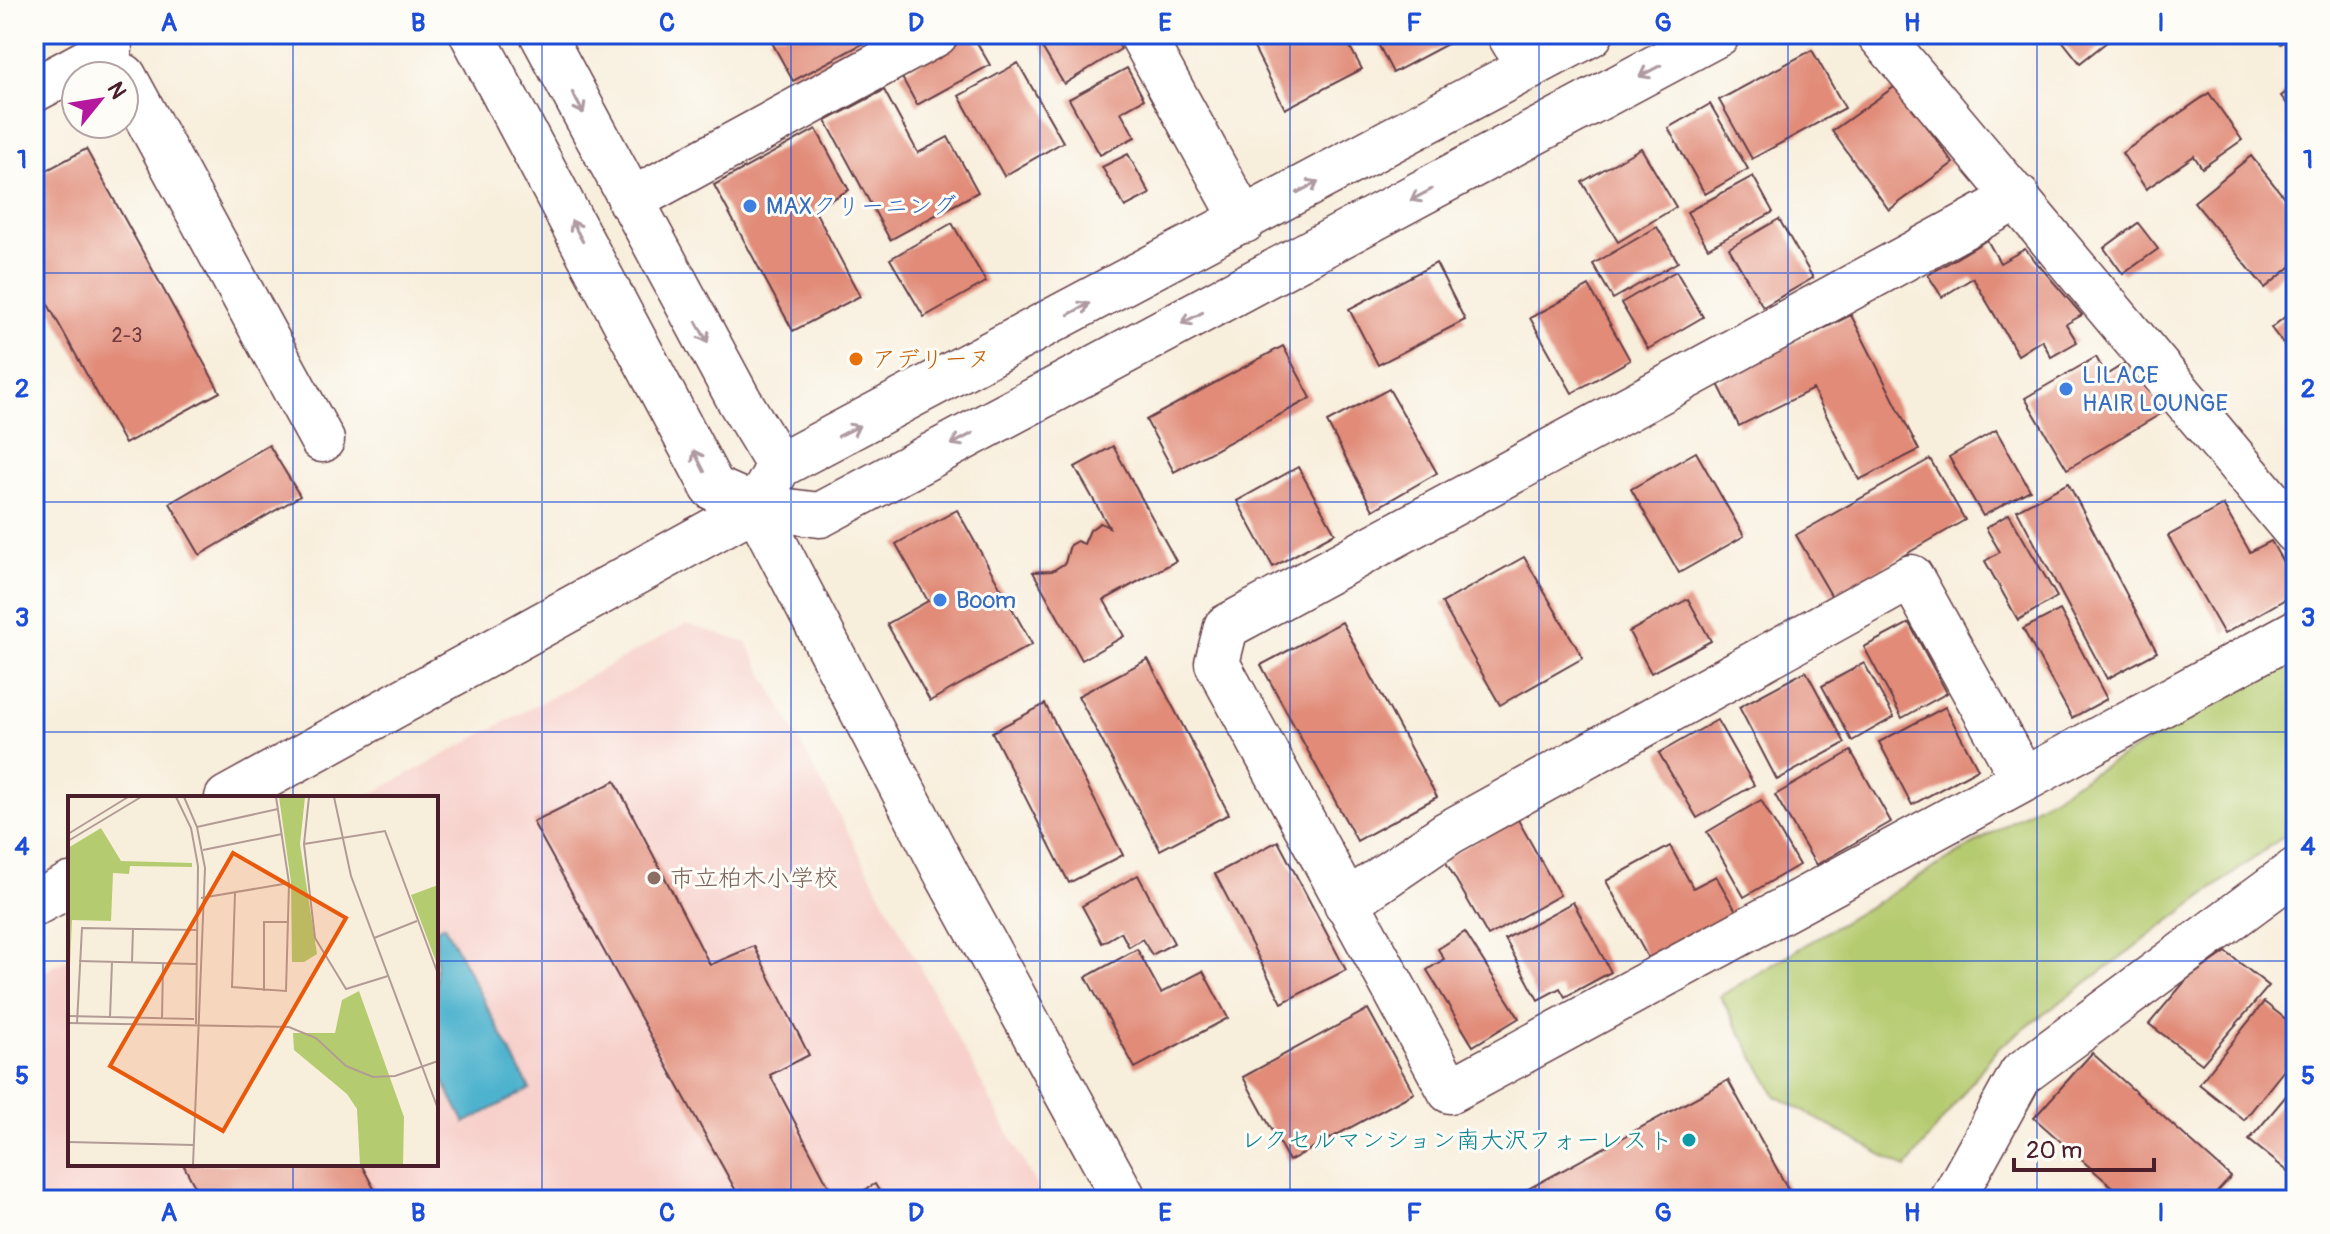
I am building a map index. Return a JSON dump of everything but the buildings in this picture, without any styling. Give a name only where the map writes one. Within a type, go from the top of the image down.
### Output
[{"type":"street","points":[[472,34],[713,488],[756,507],[820,515],[1718,34]]},
{"type":"street","points":[[542,34],[630,201],[779,466]]},
{"type":"street","points":[[630,201],[936,34]]},
{"type":"street","points":[[1141,34],[1244,221]]},
{"type":"street","points":[[231,796],[756,507],[779,466],[1244,221],[1519,51],[1591,34]]},
{"type":"street","points":[[1879,34],[2296,532]]},
{"type":"street","points":[[34,90],[115,59],[322,440]]},
{"type":"street","points":[[2018,197],[1226,627],[1217,663],[1450,1091],[2296,632]]},
{"type":"street","points":[[756,507],[947,875],[1125,1200]]},
{"type":"street","points":[[1346,903],[1448,833],[1911,577],[2023,779]]},
{"type":"street","points":[[1952,1200],[2021,1074],[2296,870]]},
{"type":"street","points":[[34,904],[68,886]]},
{"type":"shaded area","name":"市立柏木小学校","points":[[686,624],[747,643],[1044,1200],[34,1200],[34,977],[68,959],[68,1166],[438,1166],[438,796],[368,796]]},
{"type":"green space","points":[[2296,659],[2296,827],[1997,1049],[1906,1168],[1776,1096],[1720,996],[2089,775]]},
{"type":"water","points":[[444,925],[530,1089],[465,1123],[438,1071],[438,928]]},
{"type":"place","name":"MAXクリーニング","points":[[750,206]]},
{"type":"place","name":"アデリーヌ","points":[[856,359]]},
{"type":"place","name":"LILACE HAIR LOUNGE","points":[[2066,389]]},
{"type":"place","name":"Boom","points":[[940,600]]},
{"type":"place","name":"市立柏木小学校","points":[[654,878]]},
{"type":"place","name":"レクセルマンション南大沢フォーレスト","points":[[1689,1140]]}]
